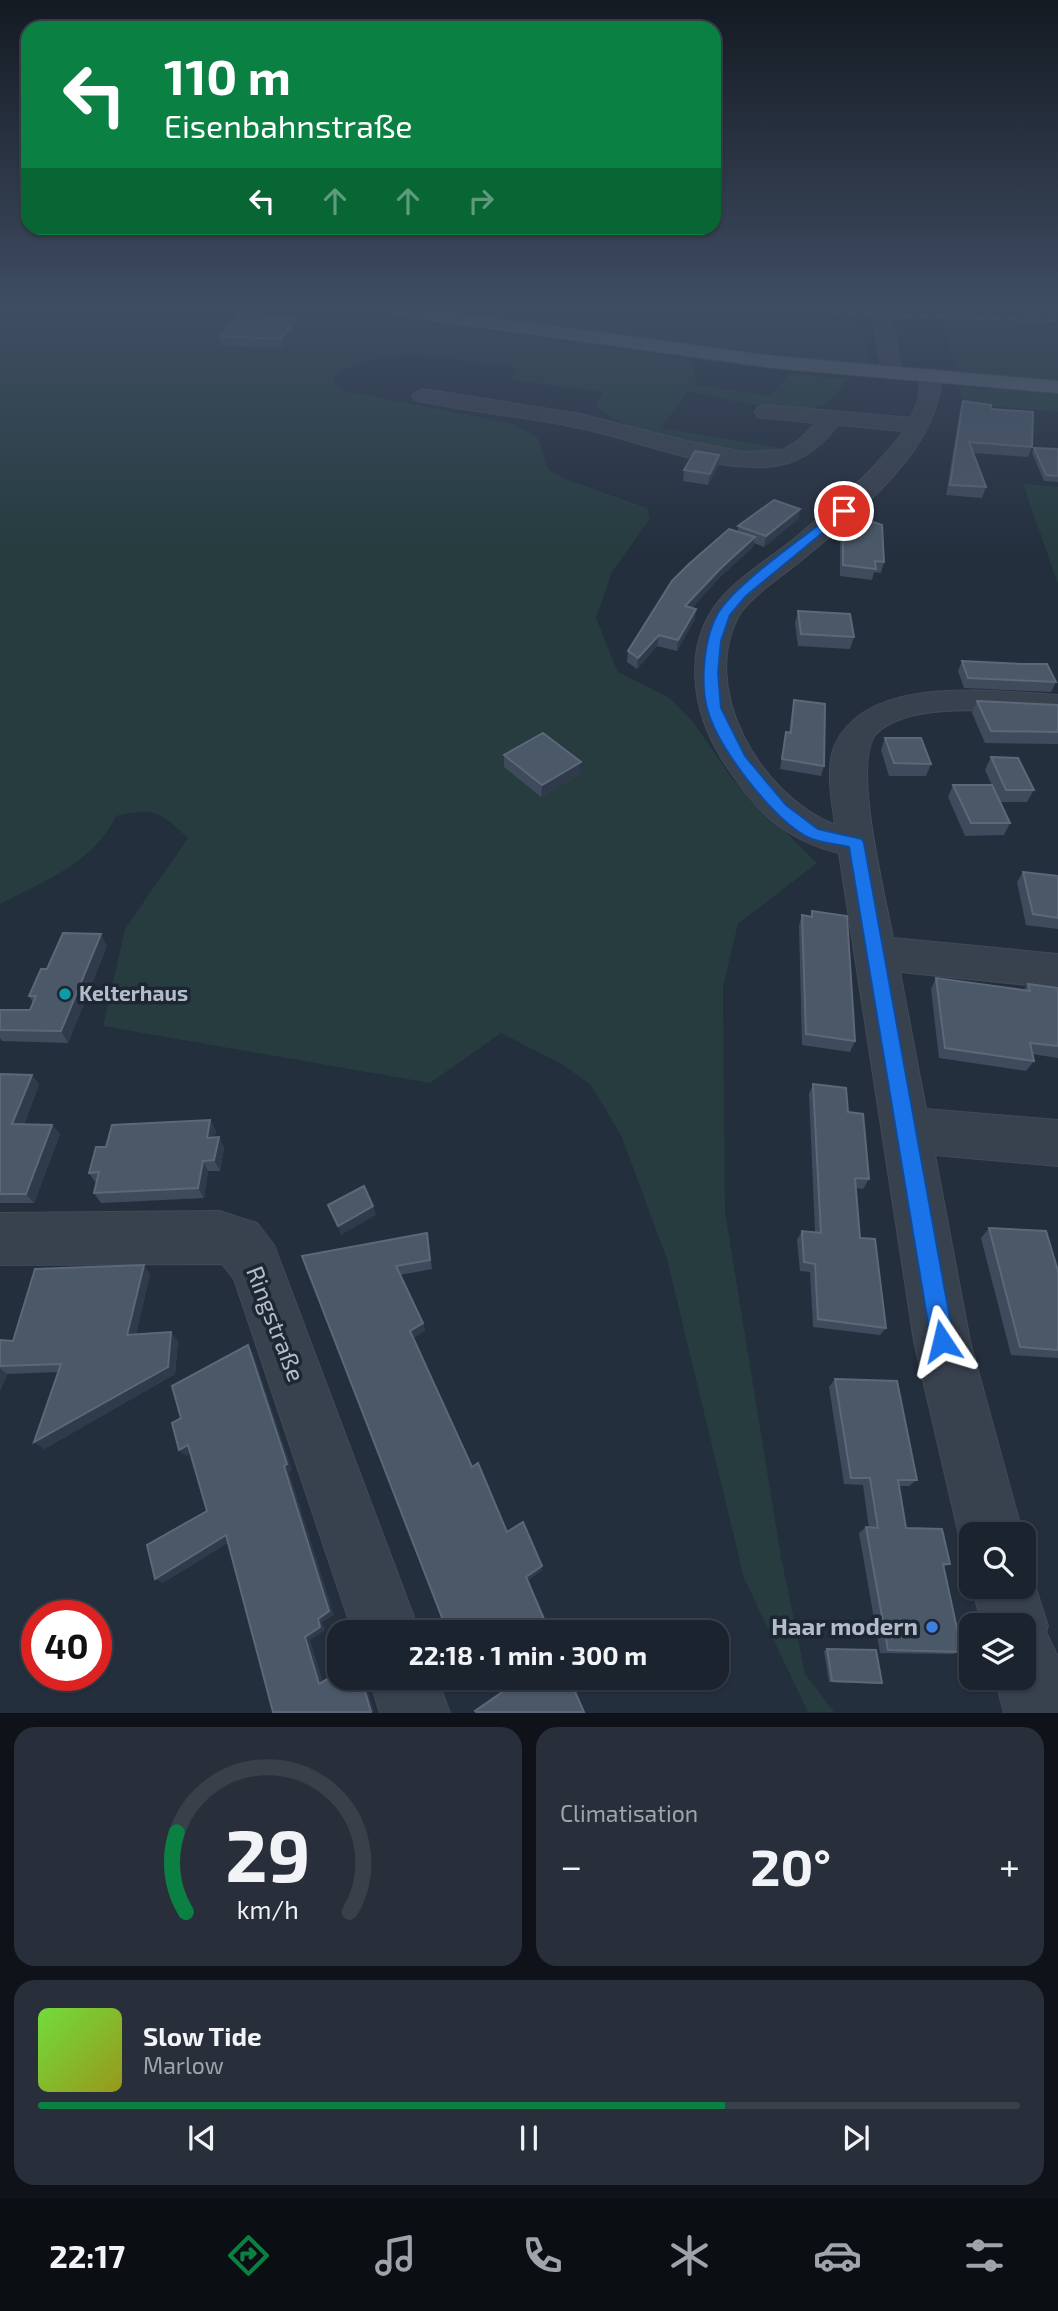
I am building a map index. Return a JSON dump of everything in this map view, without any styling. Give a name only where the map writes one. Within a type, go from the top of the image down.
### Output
[{"type":"street","points":[[856,843],[823,837],[795,821],[762,788],[739,759],[714,708],[711,673],[714,641],[724,614],[742,593],[844,511],[919,425],[928,410],[930,390]]},
{"type":"street","points":[[423,396],[583,421],[705,451],[768,459],[788,456],[814,440],[832,418]]},
{"type":"street","points":[[766,412],[919,425]]},
{"type":"street","points":[[988,1522],[942,1341],[856,843],[849,762],[853,744],[873,718],[896,708],[927,704],[1058,705]]},
{"type":"street","points":[[876,953],[1058,971]]},
{"type":"street","points":[[905,1130],[1058,1143]]},
{"type":"street","name":"Ringstraße","points":[[0,1240],[219,1237],[238,1242],[255,1264],[382,1620]]},
{"type":"street","points":[[407,1690],[415,1713]]},
{"type":"street","points":[[1033,1690],[1039,1713]]},
{"type":"green space","points":[[0,390],[344,390],[514,424],[538,438],[548,469],[565,479],[647,508],[650,519],[612,572],[596,618],[617,671],[671,699],[694,723],[733,780],[817,863],[738,924],[723,986],[725,1212],[781,1557],[805,1674],[834,1712],[808,1712],[744,1578],[667,1259],[621,1135],[591,1085],[565,1066],[501,1033],[430,1083],[103,1026],[125,929],[188,838],[156,814],[140,812],[116,816],[107,832],[81,858],[66,869],[0,904]]},
{"type":"green space","points":[[587,390],[729,390],[769,396],[775,390],[839,390],[825,404],[796,409],[758,405],[688,391],[661,428],[784,448],[740,452],[686,444],[633,428],[596,406],[603,392]]},
{"type":"green space","points":[[960,390],[1058,392],[1058,412],[964,404]]},
{"type":"green space","points":[[1023,484],[1058,487],[1058,584]]},
{"type":"building","points":[[963,401],[991,405],[991,409],[1033,412],[1032,447],[969,442],[986,487],[950,485]]},
{"type":"building","points":[[1034,448],[1058,449],[1058,476],[1046,475]]},
{"type":"building","points":[[695,451],[719,455],[710,474],[684,470]]},
{"type":"building","points":[[774,500],[800,509],[766,536],[738,526]]},
{"type":"building","points":[[856,516],[882,525],[884,562],[875,561],[876,569],[843,565],[843,528]]},
{"type":"building","points":[[729,529],[755,537],[685,606],[696,609],[678,640],[659,635],[638,658],[628,651],[672,581]]},
{"type":"building","points":[[798,611],[850,614],[854,637],[801,634]]},
{"type":"building","points":[[962,661],[1047,664],[1056,682],[968,678]]},
{"type":"building","points":[[794,700],[825,704],[824,766],[782,759],[786,732],[791,733]]},
{"type":"building","points":[[977,701],[1058,705],[1058,732],[991,731]]},
{"type":"building","points":[[543,733],[581,762],[542,785],[504,755]]},
{"type":"building","points":[[885,738],[921,738],[931,764],[894,763]]},
{"type":"building","points":[[991,757],[1018,758],[1034,790],[1006,790]]},
{"type":"building","points":[[953,785],[992,785],[1010,823],[971,823]]},
{"type":"building","points":[[1023,872],[1058,876],[1058,918],[1033,914]]},
{"type":"building","points":[[812,911],[847,916],[855,1041],[806,1034],[802,915],[812,917]]},
{"type":"building","points":[[63,933],[101,934],[61,1031],[0,1030],[0,1010],[30,1010],[36,996],[29,996],[41,969],[47,969]]},
{"type":"building","points":[[936,978],[1030,991],[1028,984],[1058,988],[1058,1046],[1030,1043],[1034,1061],[945,1048]]},
{"type":"building","points":[[0,1074],[32,1075],[12,1124],[52,1125],[26,1194],[0,1194]]},
{"type":"building","points":[[813,1084],[846,1088],[848,1112],[863,1114],[869,1179],[855,1178],[860,1238],[875,1239],[886,1328],[818,1319],[815,1264],[804,1262],[802,1231],[821,1233]]},
{"type":"building","points":[[210,1120],[207,1138],[219,1137],[214,1160],[203,1161],[198,1188],[94,1193],[99,1172],[89,1173],[96,1147],[106,1147],[112,1125]]},
{"type":"building","points":[[364,1186],[373,1206],[338,1226],[328,1205]]},
{"type":"building","points":[[989,1228],[1046,1231],[1058,1271],[1058,1350],[1020,1347]]},
{"type":"building","points":[[427,1233],[430,1260],[396,1266],[423,1323],[410,1331],[472,1467],[478,1463],[507,1532],[523,1522],[542,1566],[526,1577],[544,1620],[443,1620],[302,1256]]},
{"type":"building","points":[[144,1265],[127,1335],[171,1332],[168,1367],[34,1442],[61,1364],[0,1366],[0,1340],[13,1341],[35,1269]]},
{"type":"building","points":[[248,1345],[287,1464],[284,1466],[329,1611],[318,1619],[320,1627],[305,1637],[319,1684],[327,1679],[327,1690],[365,1690],[371,1712],[273,1712],[226,1535],[155,1579],[147,1545],[207,1511],[188,1445],[179,1450],[172,1423],[181,1418],[172,1386]]},
{"type":"building","points":[[835,1379],[897,1381],[917,1480],[898,1480],[906,1528],[942,1529],[950,1564],[943,1564],[959,1638],[959,1652],[888,1650],[866,1527],[878,1528],[870,1478],[851,1478]]},
{"type":"building","points":[[827,1649],[876,1650],[882,1683],[832,1681]]},
{"type":"building","points":[[505,1690],[574,1690],[584,1712],[476,1712]]},
{"type":"place","name":"Kelterhaus","points":[[65,994]]},
{"type":"place","name":"Haar modern","points":[[932,1627]]},
{"type":"route","points":[[844,511],[742,593],[724,614],[714,641],[711,673],[714,708],[724,734],[739,759],[781,809],[813,834],[856,843],[942,1341]]}]
